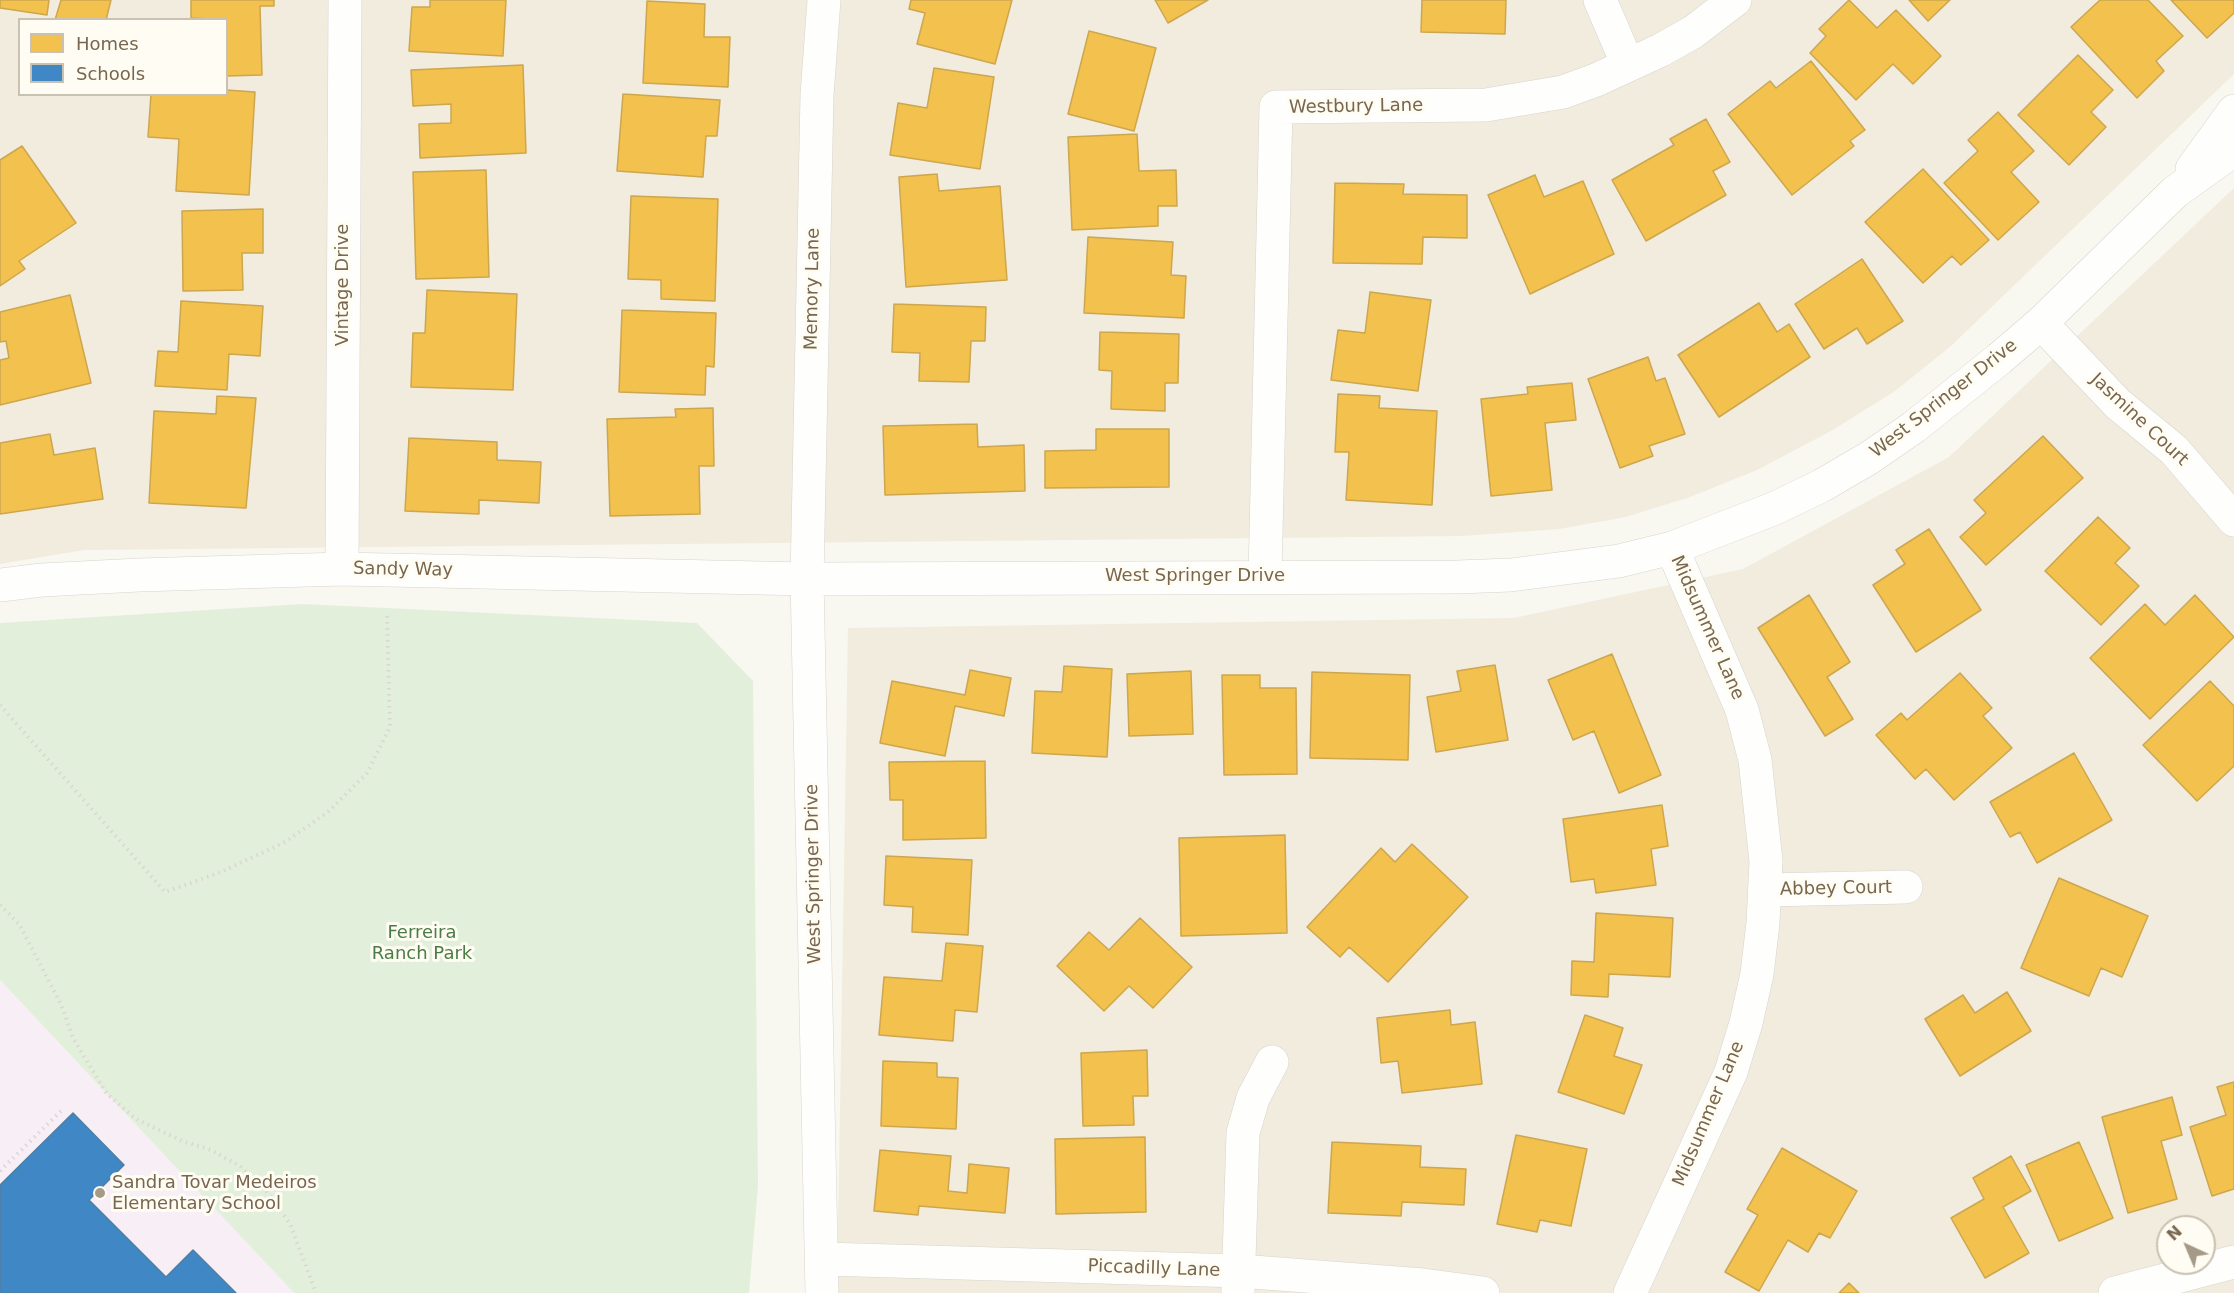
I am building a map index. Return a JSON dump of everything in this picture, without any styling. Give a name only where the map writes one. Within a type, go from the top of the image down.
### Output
[{"type":"street","name":"Vintage Drive","points":[[342,569],[345,0]]},
{"type":"street","name":"Memory Lane","points":[[807,579],[817,95],[824,0]]},
{"type":"street","points":[[1600,0],[1628,65]]},
{"type":"street","name":"Westbury Lane","points":[[1265,576],[1275,107],[1486,105],[1510,103],[1563,92],[1628,65],[1693,32],[1734,0]]},
{"type":"street","name":"West Springer Drive","points":[[2175,192],[2234,111]]},
{"type":"street","name":"West Springer Drive","points":[[822,1293],[807,579],[1511,575],[1619,561],[1672,548],[1773,509],[1821,486],[1869,458],[1914,427],[2041,323],[2175,192],[2234,150]]},
{"type":"street","name":"Jasmine Court","points":[[2041,323],[2118,404],[2174,450],[2234,520]]},
{"type":"street","name":"Midsummer Lane","points":[[1630,1293],[1731,1072],[1746,1023],[1757,974],[1765,890],[1762,811],[1755,760],[1742,710],[1672,548]]},
{"type":"street","name":"Sandy Way","points":[[0,585],[139,575],[342,569],[807,579]]},
{"type":"street","name":"Abbey Court","points":[[1765,890],[1906,887]]},
{"type":"street","points":[[1239,1282],[1243,1133],[1253,1098],[1272,1062]]},
{"type":"street","name":"Piccadilly Lane","points":[[823,1259],[1239,1282],[1423,1285],[1483,1293]]},
{"type":"street","points":[[2115,1293],[2234,1262]]},
{"type":"path","points":[[0,705],[165,892],[220,872],[285,842],[328,812],[367,772],[390,727],[387,616]]},
{"type":"path","points":[[0,905],[19,924],[61,1004],[73,1038],[107,1094],[136,1119],[182,1141],[221,1155],[240,1166],[261,1186],[290,1224],[316,1293]]},
{"type":"path","points":[[0,1171],[64,1108]]},
{"type":"shaded area","points":[[0,0],[2234,0],[2234,74],[1951,346],[1895,391],[1831,431],[1757,470],[1690,497],[1626,517],[1559,529],[1462,536],[84,550],[0,564]]},
{"type":"shaded area","points":[[2234,188],[2234,1293],[837,1293],[848,628],[1514,618],[1743,569],[1949,457]]},
{"type":"shaded area","name":"Sandra Tovar Medeiros Elementary School","points":[[0,980],[294,1293],[0,1293]]},
{"type":"green space","name":"Ferreira Ranch Park","points":[[303,604],[697,623],[753,681],[758,1186],[749,1293],[294,1293],[0,980],[0,623]]},
{"type":"building: Homes","points":[[0,0],[49,0],[47,15],[0,8]]},
{"type":"building: Homes","points":[[61,0],[111,0],[106,18],[56,18]]},
{"type":"building: Homes","points":[[191,0],[274,0],[274,6],[260,6],[262,75],[228,76],[228,18],[191,18]]},
{"type":"building: Homes","points":[[430,0],[506,0],[503,56],[409,51],[412,7],[430,7]]},
{"type":"building: Homes","points":[[911,0],[1012,0],[995,64],[917,44],[925,13],[909,9]]},
{"type":"building: Homes","points":[[1155,0],[1208,0],[1168,23]]},
{"type":"building: Homes","points":[[1422,0],[1506,0],[1505,34],[1421,32]]},
{"type":"building: Homes","points":[[1849,0],[1877,28],[1896,10],[1941,56],[1913,84],[1893,64],[1856,100],[1810,53],[1826,36],[1819,29]]},
{"type":"building: Homes","points":[[1909,0],[1950,0],[1928,21]]},
{"type":"building: Homes","points":[[2100,0],[2148,0],[2183,36],[2156,61],[2164,71],[2137,98],[2071,27]]},
{"type":"building: Homes","points":[[2171,0],[2234,0],[2234,13],[2207,38]]},
{"type":"building: Homes","points":[[647,1],[705,4],[704,37],[730,37],[728,87],[643,83]]},
{"type":"building: Homes","points":[[1089,31],[1156,48],[1134,131],[1068,114]]},
{"type":"building: Homes","points":[[2078,55],[2113,90],[2091,112],[2106,127],[2069,165],[2018,115]]},
{"type":"building: Homes","points":[[1811,61],[1865,130],[1850,141],[1854,146],[1792,195],[1728,114],[1770,81],[1776,88]]},
{"type":"building: Homes","points":[[523,65],[526,153],[420,158],[419,124],[451,123],[451,104],[413,106],[411,70]]},
{"type":"building: Homes","points":[[934,68],[994,77],[980,169],[890,155],[898,103],[927,108]]},
{"type":"building: Homes","points":[[228,90],[255,92],[249,195],[176,191],[179,139],[148,137],[151,96],[228,96]]},
{"type":"building: Homes","points":[[623,94],[720,100],[717,136],[706,136],[703,177],[617,171]]},
{"type":"building: Homes","points":[[1998,112],[2034,151],[2011,172],[2039,202],[1998,240],[1944,183],[1978,151],[1968,140]]},
{"type":"building: Homes","points":[[1706,119],[1730,162],[1713,171],[1726,195],[1646,241],[1612,180],[1674,145],[1670,139]]},
{"type":"building: Homes","points":[[1137,134],[1139,171],[1176,170],[1177,206],[1158,206],[1158,226],[1072,230],[1068,137]]},
{"type":"building: Homes","points":[[22,146],[76,223],[19,261],[25,269],[0,286],[0,160]]},
{"type":"building: Homes","points":[[1923,169],[1989,240],[1961,265],[1952,256],[1923,283],[1865,222]]},
{"type":"building: Homes","points":[[486,170],[489,277],[416,279],[413,172]]},
{"type":"building: Homes","points":[[937,174],[939,191],[1000,186],[1007,280],[906,287],[899,177]]},
{"type":"building: Homes","points":[[1535,175],[1544,197],[1583,181],[1614,254],[1530,294],[1488,195]]},
{"type":"building: Homes","points":[[1335,183],[1404,184],[1403,194],[1467,195],[1467,238],[1423,237],[1422,264],[1333,263]]},
{"type":"building: Homes","points":[[631,196],[718,199],[715,301],[661,299],[661,280],[628,279]]},
{"type":"building: Homes","points":[[263,209],[263,253],[242,253],[243,290],[183,291],[182,211]]},
{"type":"building: Homes","points":[[1088,237],[1173,242],[1171,275],[1186,276],[1184,318],[1084,313]]},
{"type":"building: Homes","points":[[1862,259],[1903,321],[1867,344],[1857,328],[1824,349],[1795,304]]},
{"type":"building: Homes","points":[[427,290],[517,294],[513,390],[411,387],[413,333],[425,333]]},
{"type":"building: Homes","points":[[1370,292],[1431,300],[1418,391],[1331,380],[1338,330],[1365,333]]},
{"type":"building: Homes","points":[[70,295],[91,383],[0,405],[0,360],[9,358],[6,341],[0,342],[0,312]]},
{"type":"building: Homes","points":[[181,301],[263,306],[260,356],[229,354],[227,390],[155,386],[158,351],[178,352]]},
{"type":"building: Homes","points":[[1759,303],[1777,332],[1789,324],[1810,357],[1719,417],[1678,355]]},
{"type":"building: Homes","points":[[894,304],[986,307],[985,341],[971,341],[969,382],[919,381],[920,353],[892,352]]},
{"type":"building: Homes","points":[[622,310],[716,313],[714,367],[706,366],[705,395],[619,392]]},
{"type":"building: Homes","points":[[1100,332],[1179,334],[1178,383],[1165,383],[1165,411],[1111,409],[1112,371],[1099,370]]},
{"type":"building: Homes","points":[[1648,357],[1656,381],[1665,378],[1685,434],[1649,446],[1653,456],[1620,468],[1588,379]]},
{"type":"building: Homes","points":[[1572,383],[1576,420],[1545,423],[1552,490],[1491,496],[1481,399],[1528,394],[1527,387]]},
{"type":"building: Homes","points":[[1338,394],[1380,396],[1379,408],[1437,411],[1432,505],[1346,500],[1349,452],[1335,452]]},
{"type":"building: Homes","points":[[217,396],[256,398],[246,508],[149,503],[154,411],[216,414]]},
{"type":"building: Homes","points":[[713,408],[714,466],[699,466],[700,514],[610,516],[607,419],[676,417],[675,409]]},
{"type":"building: Homes","points":[[977,424],[978,447],[1024,445],[1025,491],[885,495],[883,426]]},
{"type":"building: Homes","points":[[1096,429],[1169,429],[1169,487],[1045,488],[1045,451],[1096,450]]},
{"type":"building: Homes","points":[[50,434],[54,455],[95,448],[103,499],[0,514],[0,443]]},
{"type":"building: Homes","points":[[2043,436],[2083,478],[1986,565],[1960,537],[1986,513],[1974,500]]},
{"type":"building: Homes","points":[[409,438],[497,442],[497,460],[541,462],[539,503],[479,500],[479,514],[405,511]]},
{"type":"building: Homes","points":[[2098,517],[2130,548],[2115,563],[2139,586],[2101,625],[2045,571]]},
{"type":"building: Homes","points":[[1929,529],[1981,610],[1916,652],[1873,585],[1905,564],[1896,550]]},
{"type":"building: Homes","points":[[1809,595],[1850,662],[1827,677],[1853,719],[1825,736],[1758,628]]},
{"type":"building: Homes","points":[[2195,595],[2234,637],[2150,719],[2090,658],[2145,604],[2165,625]]},
{"type":"building: Homes","points":[[1612,654],[1661,775],[1619,793],[1594,731],[1573,740],[1548,680]]},
{"type":"building: Homes","points":[[1495,665],[1508,740],[1436,752],[1427,697],[1461,691],[1457,671]]},
{"type":"building: Homes","points":[[1064,666],[1112,669],[1107,757],[1032,753],[1035,691],[1062,692]]},
{"type":"building: Homes","points":[[970,670],[1011,678],[1004,716],[955,706],[945,756],[880,743],[892,681],[965,695]]},
{"type":"building: Homes","points":[[1191,671],[1193,734],[1129,736],[1127,674]]},
{"type":"building: Homes","points":[[1312,672],[1410,675],[1408,760],[1310,758]]},
{"type":"building: Homes","points":[[1960,673],[1992,708],[1983,716],[2012,748],[1954,800],[1926,769],[1915,779],[1876,735],[1901,713],[1907,720]]},
{"type":"building: Homes","points":[[1222,675],[1260,675],[1260,688],[1296,688],[1297,774],[1224,775]]},
{"type":"building: Homes","points":[[2210,681],[2234,706],[2234,766],[2197,801],[2143,745]]},
{"type":"building: Homes","points":[[2074,753],[2112,820],[2037,863],[2020,832],[2010,837],[1990,802]]},
{"type":"building: Homes","points":[[985,761],[986,838],[903,840],[903,800],[890,800],[889,762]]},
{"type":"building: Homes","points":[[1662,805],[1668,846],[1651,849],[1656,885],[1596,893],[1594,879],[1571,882],[1563,819]]},
{"type":"building: Homes","points":[[1285,835],[1287,933],[1181,936],[1179,838]]},
{"type":"building: Homes","points":[[1412,844],[1468,897],[1388,982],[1349,947],[1340,957],[1307,927],[1381,848],[1395,862]]},
{"type":"building: Homes","points":[[886,856],[972,860],[968,935],[912,932],[913,907],[884,905]]},
{"type":"building: Homes","points":[[2059,878],[2148,916],[2122,977],[2101,968],[2089,996],[2021,968]]},
{"type":"building: Homes","points":[[1596,913],[1673,918],[1670,977],[1609,974],[1608,997],[1571,995],[1572,961],[1594,962]]},
{"type":"building: Homes","points":[[1140,918],[1192,967],[1153,1008],[1129,986],[1104,1011],[1057,966],[1089,932],[1109,950]]},
{"type":"building: Homes","points":[[946,943],[983,946],[977,1012],[955,1010],[953,1041],[879,1035],[884,977],[942,981]]},
{"type":"building: Homes","points":[[2007,992],[2031,1031],[1960,1076],[1925,1019],[1963,995],[1975,1013]]},
{"type":"building: Homes","points":[[1450,1010],[1451,1025],[1475,1022],[1482,1084],[1402,1093],[1398,1061],[1381,1063],[1377,1018]]},
{"type":"building: Homes","points":[[1585,1015],[1623,1028],[1614,1056],[1642,1065],[1624,1114],[1558,1092]]},
{"type":"building: Homes","points":[[1147,1050],[1148,1096],[1133,1096],[1134,1125],[1083,1126],[1081,1053]]},
{"type":"building: Homes","points":[[883,1061],[937,1063],[937,1077],[958,1078],[956,1129],[881,1126]]},
{"type":"building: Homes","points":[[2234,1082],[2234,1189],[2212,1196],[2190,1127],[2226,1115],[2217,1087]]},
{"type":"building: Homes","points":[[2172,1097],[2182,1135],[2161,1141],[2177,1199],[2128,1213],[2102,1117]]},
{"type":"building: Homes","points":[[1516,1135],[1587,1149],[1571,1226],[1540,1220],[1537,1232],[1497,1224]]},
{"type":"building: Homes","points":[[1145,1137],[1146,1212],[1056,1214],[1055,1139]]},
{"type":"building: Homes","points":[[1332,1142],[1421,1146],[1420,1167],[1466,1169],[1464,1205],[1402,1202],[1401,1216],[1328,1213]]},
{"type":"building: Homes","points":[[2079,1142],[2113,1218],[2059,1241],[2026,1165]]},
{"type":"building: Homes","points":[[1782,1148],[1857,1191],[1830,1238],[1819,1233],[1808,1252],[1788,1240],[1759,1291],[1725,1272],[1758,1215],[1747,1209]]},
{"type":"building: Homes","points":[[880,1150],[951,1156],[948,1191],[967,1193],[969,1164],[1009,1168],[1005,1213],[919,1206],[918,1215],[874,1211]]},
{"type":"building: Homes","points":[[2011,1156],[2031,1191],[2003,1207],[2029,1253],[1985,1278],[1951,1218],[1984,1199],[1973,1178]]},
{"type":"building: Homes","points":[[1849,1283],[1859,1293],[1839,1293]]},
{"type":"building: Schools","points":[[73,1113],[124,1165],[89,1200],[166,1277],[193,1250],[236,1293],[0,1293],[0,1185]]},
{"type":"place","name":"Sandra Tovar Medeiros Elementary School","points":[[100,1193]]}]
